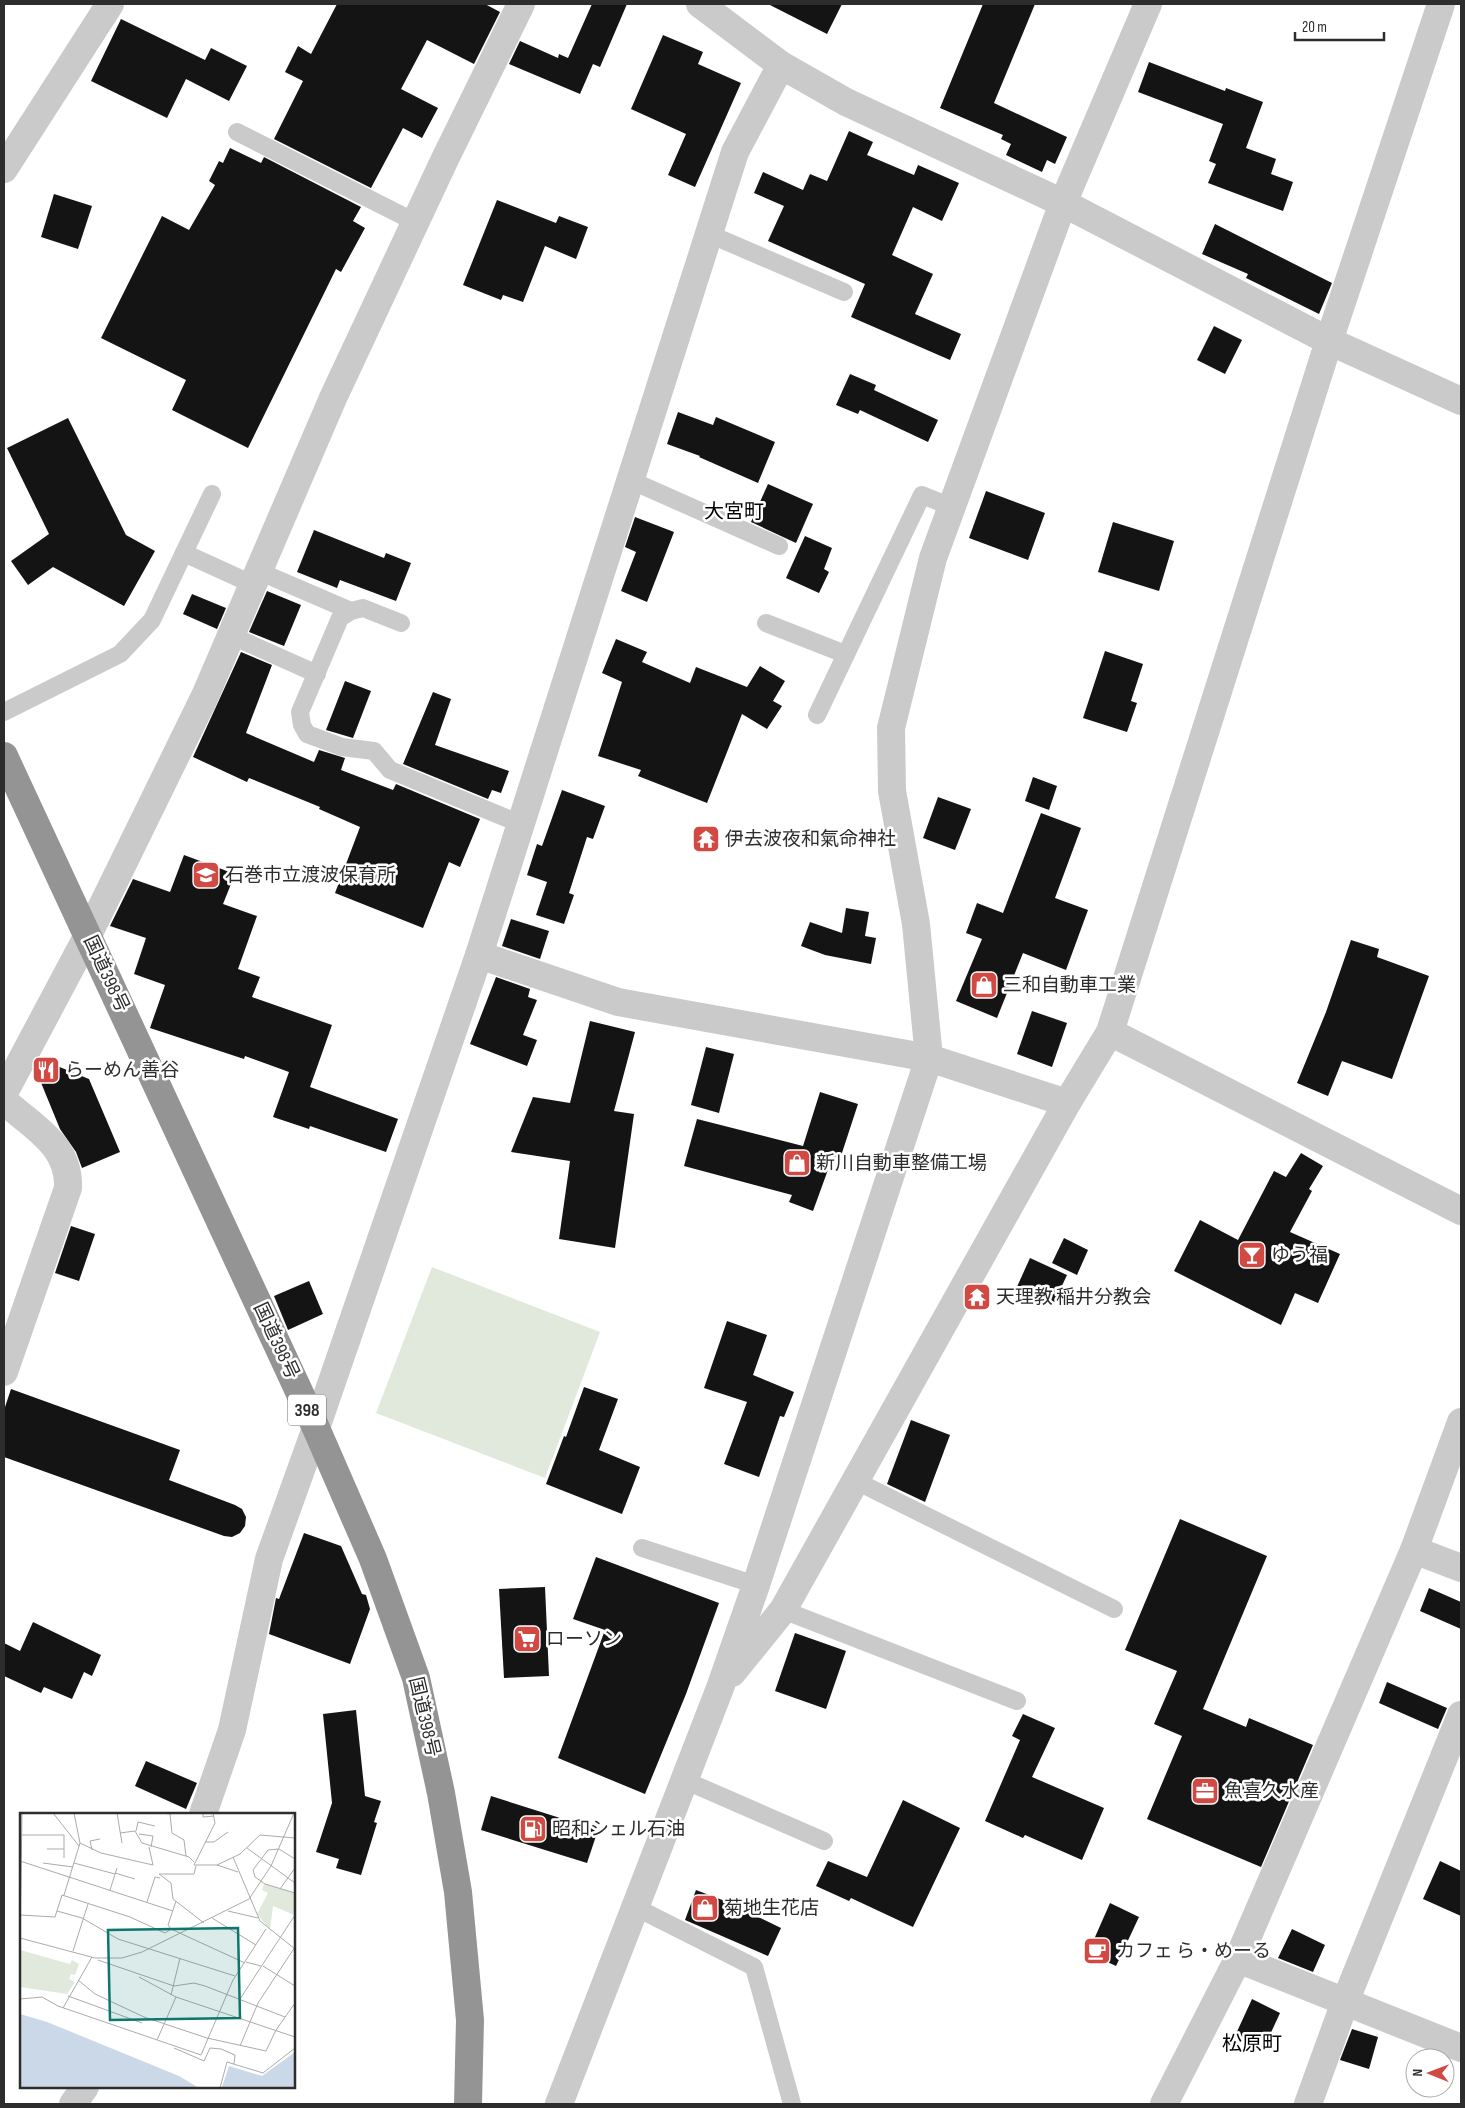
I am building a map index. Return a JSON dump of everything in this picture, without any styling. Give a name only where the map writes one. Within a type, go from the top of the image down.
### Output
[{"type":"highway","name":"国道398号","points":[[4,756],[316,1428],[373,1559],[416,1678],[441,1793],[458,1892],[470,2020],[468,2104]]},
{"type":"street","points":[[4,169],[110,4]]},
{"type":"street","points":[[4,1093],[88,935],[205,696],[333,398],[521,4]]},
{"type":"street","points":[[700,4],[781,65],[846,102],[1063,203],[1329,341],[1461,401]]},
{"type":"street","points":[[559,2104],[720,1688],[756,1585],[929,1058],[916,924],[892,791],[892,728],[934,558],[952,507],[1063,203],[1148,4]]},
{"type":"street","points":[[720,1688],[783,1610],[1067,1103],[1110,1032],[1329,341],[1441,4]]},
{"type":"street","points":[[203,1813],[232,1730],[269,1559],[479,955],[736,152],[781,65]]},
{"type":"street","points":[[479,955],[618,1002],[929,1058],[1067,1103]]},
{"type":"street","points":[[1110,1032],[1461,1212]]},
{"type":"street","points":[[4,1101],[57,1147],[68,1174],[68,1188],[4,1372]]},
{"type":"street","points":[[1164,2104],[1238,1959],[1414,1550],[1461,1422]]},
{"type":"street","points":[[1414,1550],[1461,1568]]},
{"type":"street","points":[[1308,2104],[1345,2002],[1461,1715]]},
{"type":"street","points":[[1238,1959],[1461,2048]]},
{"type":"street","points":[[73,2104],[84,2088]]},
{"type":"lane","points":[[237,132],[416,222]]},
{"type":"lane","points":[[709,234],[844,292]]},
{"type":"lane","points":[[630,480],[780,546]]},
{"type":"lane","points":[[4,712],[120,654],[152,620],[212,494]]},
{"type":"lane","points":[[817,714],[922,495],[952,507]]},
{"type":"lane","points":[[184,553],[351,611]]},
{"type":"lane","points":[[401,623],[363,608],[351,611],[340,618],[300,712],[302,725],[307,734],[342,748],[374,751],[390,770],[521,824]]},
{"type":"lane","points":[[766,624],[845,654]]},
{"type":"lane","points":[[230,636],[317,674]]},
{"type":"lane","points":[[856,1481],[1114,1609]]},
{"type":"lane","points":[[642,1548],[756,1585]]},
{"type":"lane","points":[[783,1610],[1017,1701]]},
{"type":"lane","points":[[684,1780],[824,1841]]},
{"type":"lane","points":[[635,1907],[754,1967],[792,2104]]},
{"type":"shaded area","points":[[432,1267],[600,1332],[545,1478],[376,1413]]},
{"type":"building","points":[[337,4],[485,4],[500,12],[474,64],[427,40],[401,89],[438,108],[422,138],[403,128],[371,188],[274,139],[303,81],[285,72],[298,46],[311,54]]},
{"type":"building","points":[[592,4],[627,4],[600,67],[593,64],[580,94],[509,64],[520,41],[558,58],[559,54],[568,58]]},
{"type":"building","points":[[768,4],[842,4],[827,34]]},
{"type":"building","points":[[983,4],[1035,4],[994,103],[1067,137],[1055,164],[1047,160],[1042,172],[1006,155],[1011,144],[1001,139],[1003,135],[940,108]]},
{"type":"building","points":[[121,19],[205,60],[211,48],[247,66],[229,101],[186,79],[167,118],[91,81]]},
{"type":"building","points":[[663,35],[703,52],[698,64],[741,83],[695,187],[668,175],[686,134],[631,109]]},
{"type":"building","points":[[1149,62],[1225,91],[1226,88],[1263,102],[1246,148],[1276,159],[1271,174],[1293,182],[1283,211],[1208,183],[1216,164],[1209,161],[1223,124],[1138,92]]},
{"type":"building","points":[[849,131],[873,142],[867,155],[914,175],[918,165],[959,183],[942,221],[913,207],[892,255],[933,274],[915,314],[961,334],[950,360],[851,317],[865,284],[768,241],[784,206],[754,193],[763,172],[803,190],[810,174],[827,181]]},
{"type":"building","points":[[230,148],[261,163],[264,157],[361,207],[353,221],[365,228],[341,272],[336,269],[248,448],[172,410],[186,380],[101,338],[162,216],[189,230],[215,185],[209,181],[219,161],[223,163]]},
{"type":"building","points":[[54,194],[92,206],[78,249],[41,237]]},
{"type":"building","points":[[497,200],[556,223],[559,216],[588,227],[576,259],[545,246],[523,302],[503,295],[501,300],[463,285]]},
{"type":"building","points":[[1215,224],[1332,283],[1319,314],[1246,278],[1248,274],[1202,254]]},
{"type":"building","points":[[1214,326],[1242,340],[1225,374],[1197,360]]},
{"type":"building","points":[[850,374],[876,385],[874,390],[938,420],[928,442],[860,410],[858,414],[836,405]]},
{"type":"building","points":[[678,412],[713,425],[716,417],[775,442],[758,483],[700,456],[667,444]]},
{"type":"building","points":[[68,418],[126,535],[155,551],[124,606],[53,567],[28,585],[11,561],[49,534],[7,448]]},
{"type":"building","points":[[768,484],[813,504],[796,543],[751,522]]},
{"type":"building","points":[[986,491],[1045,513],[1028,560],[969,538]]},
{"type":"building","points":[[635,517],[674,532],[647,602],[621,591],[636,552],[625,547]]},
{"type":"building","points":[[1113,522],[1174,541],[1159,591],[1098,572]]},
{"type":"building","points":[[314,530],[384,558],[386,553],[411,563],[396,601],[340,580],[337,588],[297,572]]},
{"type":"building","points":[[805,536],[832,548],[824,569],[829,572],[819,593],[786,578]]},
{"type":"building","points":[[267,591],[301,605],[284,646],[249,632]]},
{"type":"building","points":[[192,594],[226,608],[217,629],[183,614]]},
{"type":"building","points":[[616,639],[647,652],[642,662],[690,683],[696,667],[747,687],[760,666],[785,681],[773,701],[782,706],[767,729],[742,714],[707,803],[638,776],[641,770],[598,756],[622,682],[602,673]]},
{"type":"building","points":[[1105,651],[1143,664],[1131,701],[1137,703],[1127,732],[1083,718]]},
{"type":"building","points":[[241,652],[272,665],[246,733],[314,762],[319,750],[345,758],[341,770],[393,790],[396,784],[480,819],[460,867],[449,862],[423,928],[335,893],[360,827],[319,809],[320,807],[249,778],[247,782],[193,757]]},
{"type":"building","points":[[345,681],[371,691],[353,738],[326,730]]},
{"type":"building","points":[[433,692],[451,699],[435,745],[509,771],[501,793],[492,790],[488,799],[403,764]]},
{"type":"building","points":[[1033,777],[1057,786],[1049,810],[1025,801]]},
{"type":"building","points":[[562,790],[605,806],[593,839],[587,837],[569,893],[574,895],[564,924],[536,915],[547,882],[527,875],[537,844],[542,846]]},
{"type":"building","points":[[938,797],[971,809],[955,850],[923,838]]},
{"type":"building","points":[[1041,813],[1081,828],[1055,898],[1088,910],[1066,970],[1023,953],[997,1018],[956,1001],[982,939],[966,933],[977,903],[1003,913]]},
{"type":"building","points":[[184,855],[235,874],[223,904],[257,916],[238,969],[260,977],[252,997],[332,1025],[310,1087],[398,1119],[386,1152],[310,1126],[309,1129],[273,1117],[289,1072],[245,1056],[244,1059],[150,1028],[165,985],[134,974],[146,938],[110,926],[133,879],[170,892]]},
{"type":"building","points":[[846,908],[869,912],[865,936],[876,938],[871,964],[825,955],[801,946],[810,922],[842,933]]},
{"type":"building","points":[[511,919],[549,931],[540,959],[502,946]]},
{"type":"building","points":[[1351,940],[1379,949],[1377,957],[1429,976],[1392,1079],[1342,1061],[1328,1096],[1297,1083],[1326,1012]]},
{"type":"building","points":[[496,977],[530,989],[528,997],[537,1000],[523,1035],[537,1040],[527,1066],[470,1044]]},
{"type":"building","points":[[1032,1011],[1067,1023],[1052,1067],[1017,1054]]},
{"type":"building","points":[[590,1021],[635,1032],[614,1111],[634,1114],[615,1248],[559,1239],[570,1161],[511,1152],[533,1097],[570,1103]]},
{"type":"building","points":[[706,1047],[734,1054],[719,1113],[691,1105]]},
{"type":"building","points":[[40,1059],[89,1079],[120,1152],[82,1168],[76,1152],[60,1129],[35,1068]]},
{"type":"building","points":[[820,1092],[858,1104],[840,1159],[833,1156],[813,1211],[789,1202],[792,1195],[684,1166],[697,1119],[803,1146]]},
{"type":"building","points":[[1301,1153],[1323,1166],[1309,1189],[1312,1191],[1290,1232],[1340,1254],[1318,1303],[1295,1293],[1281,1325],[1174,1271],[1200,1220],[1238,1240],[1274,1171],[1286,1177]]},
{"type":"building","points":[[71,1226],[95,1234],[79,1281],[55,1273]]},
{"type":"building","points":[[1064,1238],[1088,1250],[1077,1275],[1052,1263]]},
{"type":"building","points":[[1030,1258],[1067,1275],[1052,1307],[1016,1289]]},
{"type":"building","points":[[309,1281],[323,1314],[288,1330],[274,1296]]},
{"type":"building","points":[[727,1321],[767,1335],[753,1375],[794,1392],[784,1417],[780,1416],[759,1477],[724,1464],[747,1402],[704,1388]]},
{"type":"building","points":[[584,1387],[618,1399],[599,1450],[640,1467],[622,1514],[546,1484]]},
{"type":"building","points":[[11,1389],[180,1450],[169,1480],[242,1509],[246,1517],[245,1526],[240,1533],[232,1537],[224,1536],[4,1457],[4,1410]]},
{"type":"building","points":[[911,1420],[950,1435],[925,1502],[887,1484]]},
{"type":"building","points":[[1180,1519],[1267,1556],[1203,1709],[1246,1727],[1249,1718],[1313,1745],[1261,1867],[1147,1819],[1182,1736],[1154,1724],[1177,1671],[1125,1650]]},
{"type":"building","points":[[304,1533],[341,1546],[362,1594],[366,1595],[370,1609],[350,1664],[269,1634],[276,1598],[279,1599]]},
{"type":"building","points":[[596,1557],[719,1603],[686,1694],[645,1794],[558,1758],[605,1630],[573,1619]]},
{"type":"building","points":[[545,1587],[549,1676],[504,1678],[499,1589]]},
{"type":"building","points":[[1429,1588],[1461,1602],[1461,1629],[1420,1611]]},
{"type":"building","points":[[33,1622],[101,1655],[92,1676],[84,1672],[72,1699],[44,1687],[41,1693],[4,1676],[4,1643],[20,1651]]},
{"type":"building","points":[[795,1633],[846,1651],[826,1709],[775,1691]]},
{"type":"building","points":[[1387,1682],[1447,1708],[1438,1729],[1379,1703]]},
{"type":"building","points":[[356,1710],[365,1796],[381,1801],[374,1822],[377,1823],[361,1875],[336,1868],[339,1859],[316,1852],[332,1803],[323,1714]]},
{"type":"building","points":[[1023,1714],[1055,1728],[1032,1777],[1104,1808],[1082,1860],[1025,1835],[1023,1838],[985,1821],[1020,1740],[1012,1736]]},
{"type":"building","points":[[146,1761],[197,1783],[186,1809],[135,1786]]},
{"type":"building","points":[[491,1796],[598,1830],[587,1863],[481,1830]]},
{"type":"building","points":[[903,1800],[960,1828],[913,1927],[851,1898],[849,1901],[816,1886],[828,1861],[867,1877]]},
{"type":"building","points":[[1440,1861],[1461,1871],[1461,1916],[1423,1899]]},
{"type":"building","points":[[696,1890],[725,1901],[781,1928],[768,1956],[685,1920]]},
{"type":"building","points":[[1110,1903],[1139,1917],[1116,1966],[1088,1953]]},
{"type":"building","points":[[1292,1929],[1325,1945],[1313,1972],[1278,1958]]},
{"type":"building","points":[[1252,1999],[1280,2013],[1263,2050],[1235,2036]]},
{"type":"building","points":[[1352,2029],[1378,2037],[1369,2069],[1340,2060]]},
{"type":"place","name":"伊去波夜和氣命神社","points":[[706,839]]},
{"type":"place","name":"石巻市立渡波保育所","points":[[206,875]]},
{"type":"place","name":"三和自動車工業","points":[[984,985]]},
{"type":"place","name":"らーめん善谷","points":[[46,1070]]},
{"type":"place","name":"新川自動車整備工場","points":[[797,1163]]},
{"type":"place","name":"ゆう福","points":[[1252,1255]]},
{"type":"place","name":"天理教 稲井分教会","points":[[977,1297]]},
{"type":"place","name":"ローソン","points":[[527,1639]]},
{"type":"place","name":"魚喜久水産","points":[[1205,1791]]},
{"type":"place","name":"昭和シェル石油","points":[[533,1829]]},
{"type":"place","name":"菊地生花店","points":[[705,1908]]},
{"type":"place","name":"カフェ ら・めーる","points":[[1097,1951]]},
{"type":"district","name":"大宮町","points":[[734,512]]},
{"type":"district","name":"松原町","points":[[1252,2044]]}]
